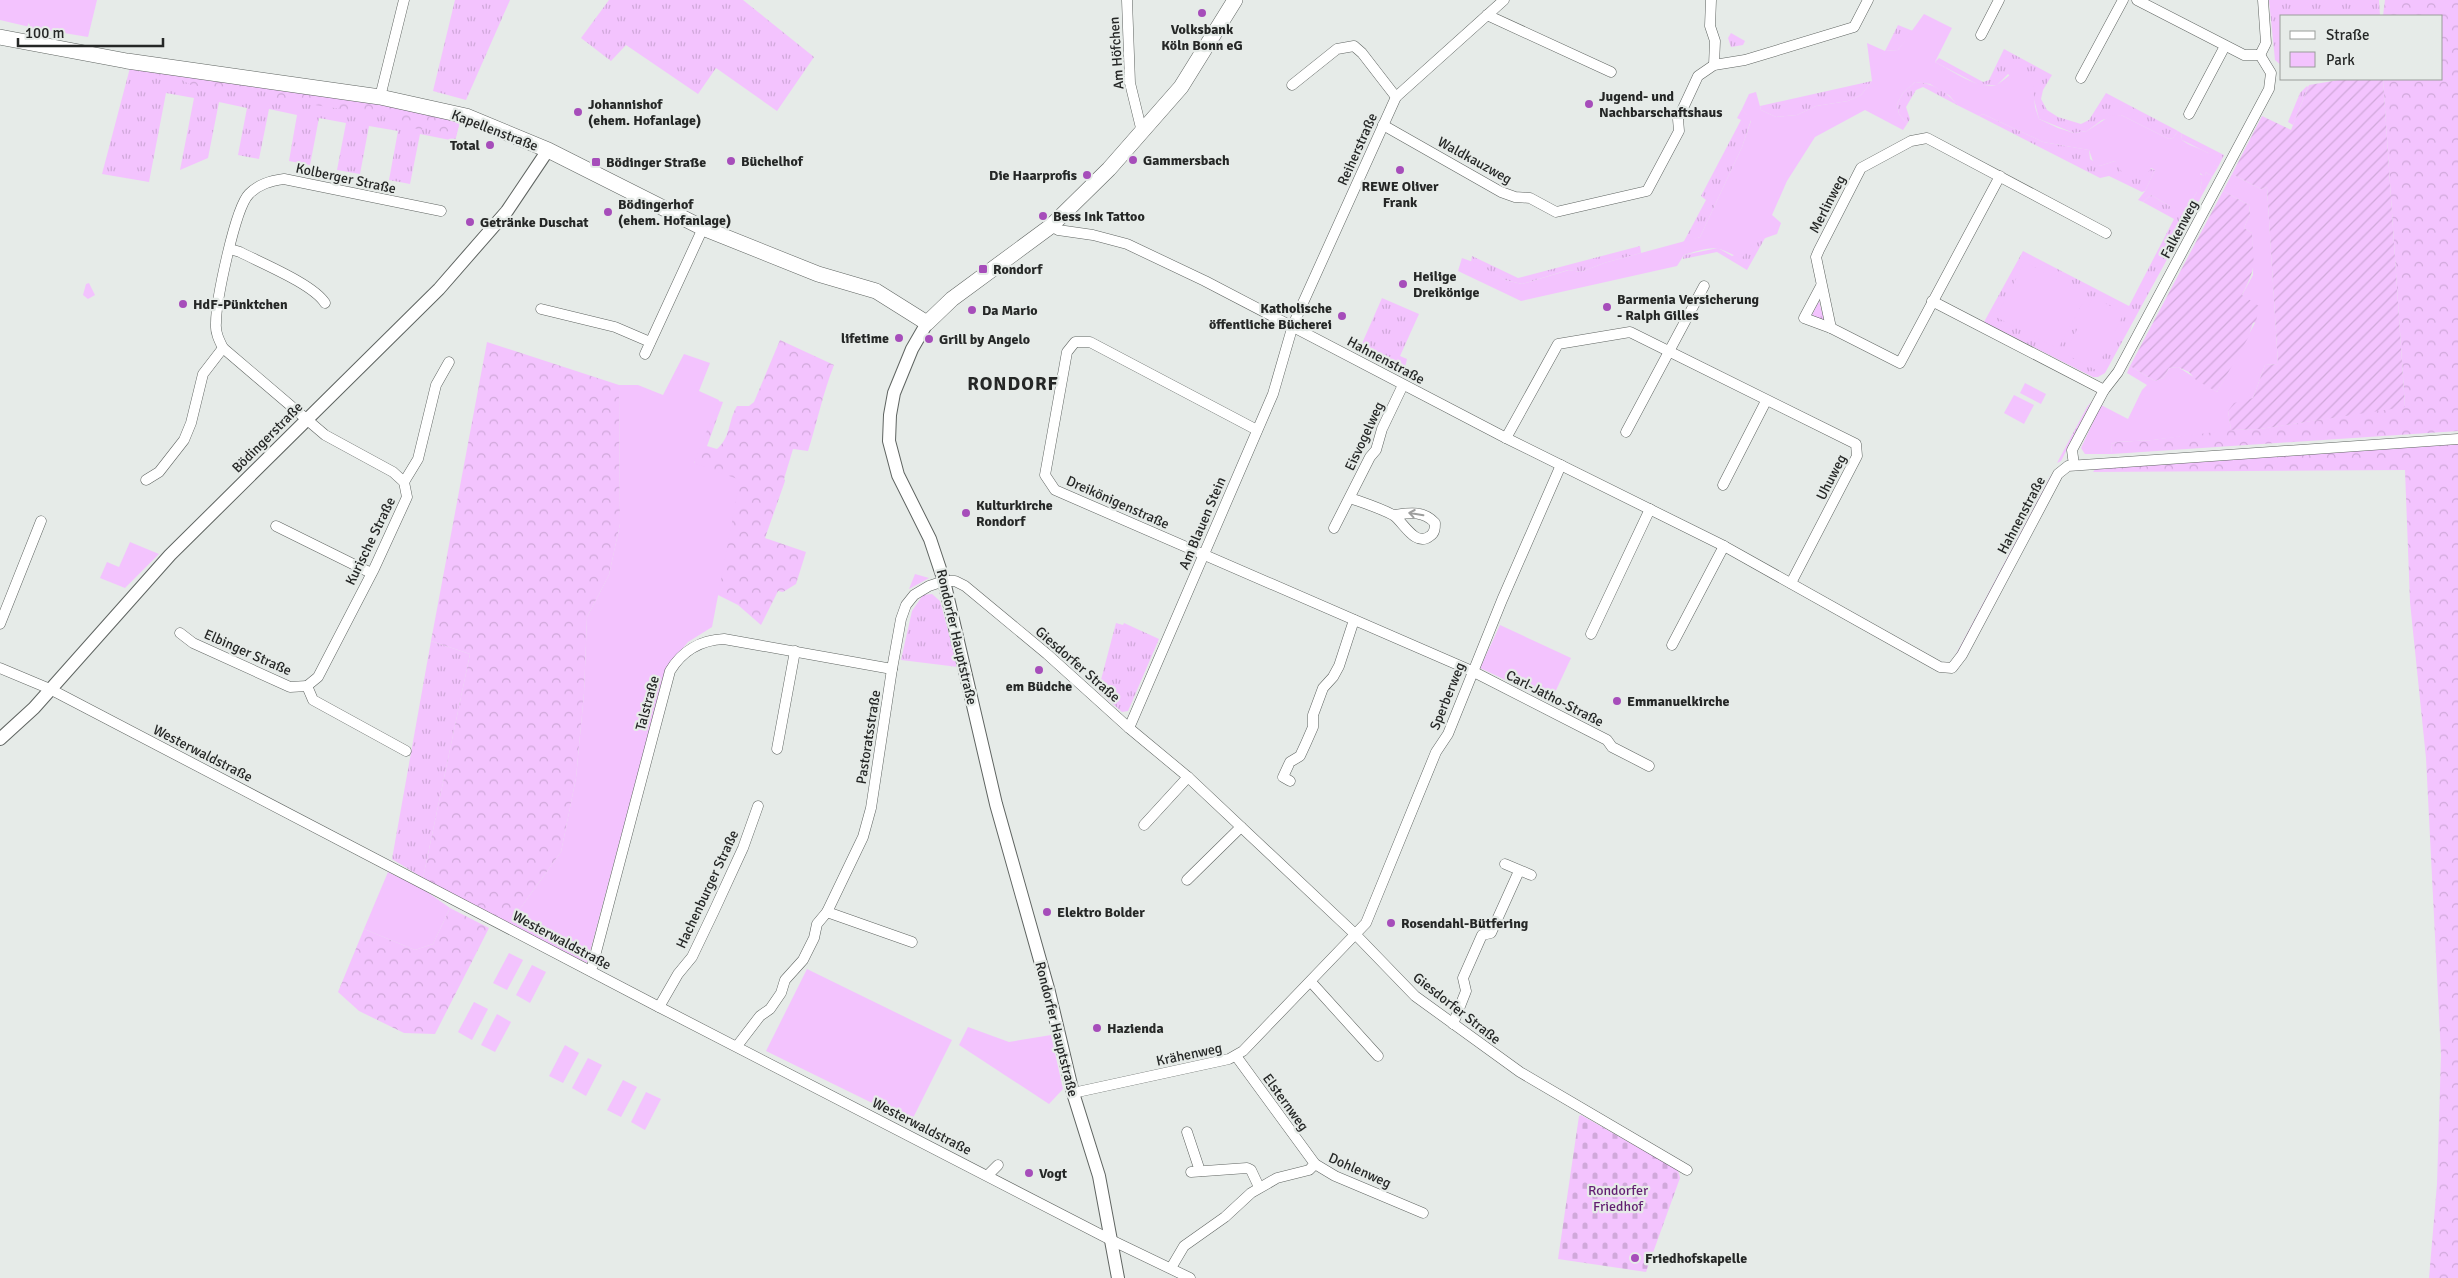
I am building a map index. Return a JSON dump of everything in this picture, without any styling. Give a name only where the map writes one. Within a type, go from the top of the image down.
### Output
[{"type":"main road","name":"Rondorfer Hauptstraße","points":[[927,323],[952,299],[1050,226],[1142,132],[1181,88],[1236,0]]},
{"type":"main road","name":"Kapellenstraße","points":[[0,37],[127,61],[380,97],[466,116],[548,150],[703,228],[818,274],[876,291],[927,323]]},
{"type":"street","points":[[380,97],[404,0]]},
{"type":"street","name":"Am Höfchen","points":[[1127,0],[1130,83],[1142,132]]},
{"type":"street","name":"Reiherstraße","points":[[1293,325],[1396,97],[1504,0]]},
{"type":"street","points":[[1711,0],[1709,19],[1715,41],[1714,64],[1745,60],[1854,27],[1868,0]]},
{"type":"street","points":[[1980,35],[1999,0]]},
{"type":"street","points":[[2081,78],[2123,0]]},
{"type":"street","points":[[2137,0],[2244,55],[2260,55],[2266,43],[2263,0]]},
{"type":"street","points":[[1487,15],[1611,72]]},
{"type":"street","points":[[1292,85],[1337,49],[1354,46],[1362,53],[1396,97]]},
{"type":"street","points":[[2189,114],[2225,46]]},
{"type":"street","name":"Falkenweg","points":[[2074,465],[2072,450],[2104,390],[2118,372],[2269,89],[2271,73],[2260,55]]},
{"type":"street","name":"Waldkauzweg","points":[[1383,125],[1501,192],[1514,197],[1530,198],[1556,212],[1647,191],[1679,131],[1678,119],[1698,76],[1714,64]]},
{"type":"street","name":"Merlinweg","points":[[1831,328],[1816,257],[1861,168],[1911,141],[1927,138],[2106,233]]},
{"type":"street","name":"Bödingerstraße","points":[[0,739],[34,708],[170,555],[307,418],[403,326],[472,253],[506,211],[548,150]]},
{"type":"street","points":[[1821,286],[1804,318],[1831,328],[1900,362],[2000,176]]},
{"type":"street","name":"Kolberger Straße","points":[[223,348],[218,336],[216,315],[230,249],[242,205],[248,194],[270,181],[284,179],[441,211]]},
{"type":"street","name":"Hahnenstraße","points":[[1050,226],[1058,230],[1093,235],[1127,244],[1293,325],[1506,438],[1724,546],[1940,667],[1952,668],[1962,655],[2058,474],[2062,469],[2074,465]]},
{"type":"street","points":[[645,354],[703,228]]},
{"type":"street","points":[[230,249],[240,252],[304,286],[321,296],[325,303]]},
{"type":"street","points":[[1626,432],[1704,286]]},
{"type":"street","points":[[1932,301],[2104,390]]},
{"type":"street","points":[[541,309],[615,327],[650,342]]},
{"type":"street","name":"Rondorfer Hauptstraße","points":[[927,323],[912,349],[894,394],[890,415],[889,441],[898,475],[930,540],[944,581],[996,804],[1049,992],[1073,1093],[1099,1176],[1118,1278]]},
{"type":"street","name":"Am Blauen Stein","points":[[1129,728],[1276,387],[1293,325]]},
{"type":"street","name":"Uhuweg","points":[[1506,438],[1558,344],[1630,332],[1856,444],[1857,456],[1791,583]]},
{"type":"street","name":"Dreikönigenstraße","points":[[1257,430],[1090,342],[1075,342],[1067,352],[1045,476],[1055,490],[1472,671]]},
{"type":"street","points":[[146,480],[159,472],[184,440],[191,423],[203,374],[223,348],[307,418]]},
{"type":"street","points":[[404,482],[418,458],[436,385],[449,362]]},
{"type":"street","name":"Eisvogelweg","points":[[1334,528],[1370,457],[1376,450],[1382,429],[1403,385]]},
{"type":"street","points":[[1723,485],[1766,401]]},
{"type":"street","name":"Kurische Straße","points":[[306,686],[318,677],[407,497],[404,482],[393,472],[325,435],[307,418]]},
{"type":"street","points":[[2074,465],[2458,439]]},
{"type":"street","name":"Sperberweg","points":[[1356,935],[1366,923],[1385,880],[1396,847],[1436,752],[1455,718],[1469,686],[1472,671],[1561,465]]},
{"type":"street","points":[[1350,498],[1394,516]]},
{"type":"street","points":[[1590,634],[1650,509]]},
{"type":"street","points":[[0,624],[41,521]]},
{"type":"street","points":[[276,526],[371,573]]},
{"type":"street","points":[[1672,644],[1724,546]]},
{"type":"street","name":"Pastoratsstraße","points":[[737,1046],[760,1016],[770,1009],[781,994],[784,980],[803,960],[814,938],[817,924],[827,912],[853,861],[871,808],[901,619],[906,605],[914,595],[929,586],[944,581]]},
{"type":"street","name":"Giesdorfer Straße","points":[[944,581],[955,582],[965,586],[1188,778],[1356,935],[1415,996],[1520,1072],[1687,1170]]},
{"type":"street","points":[[1290,780],[1283,777],[1290,762],[1300,756],[1306,743],[1313,727],[1313,715],[1323,688],[1333,677],[1339,666],[1354,620]]},
{"type":"street","name":"Elbinger Straße","points":[[180,633],[193,643],[290,687],[306,686],[313,700],[406,751]]},
{"type":"street","name":"Talstraße","points":[[591,971],[670,671],[674,663],[691,649],[712,639],[724,639],[892,669]]},
{"type":"street","points":[[776,749],[795,651]]},
{"type":"street","name":"Westerwaldstraße","points":[[0,668],[50,689],[1111,1240],[1190,1278]]},
{"type":"street","name":"Carl-Jatho-Straße","points":[[1472,671],[1607,740],[1612,747],[1649,766]]},
{"type":"street","points":[[1144,825],[1188,778]]},
{"type":"street","name":"Hachenburger Straße","points":[[659,1006],[678,974],[692,957],[743,848],[758,806]]},
{"type":"street","points":[[1187,880],[1241,827]]},
{"type":"street","points":[[1505,864],[1531,875]]},
{"type":"street","points":[[1453,1024],[1466,991],[1463,978],[1468,965],[1482,935],[1491,933],[1519,870]]},
{"type":"street","points":[[827,912],[912,942]]},
{"type":"street","name":"Krähenweg","points":[[1073,1093],[1236,1056],[1356,935]]},
{"type":"street","points":[[1311,982],[1378,1056]]},
{"type":"street","name":"Elsternweg","points":[[1236,1056],[1315,1164]]},
{"type":"street","points":[[1187,1132],[1196,1171],[1247,1168],[1251,1170],[1259,1187]]},
{"type":"street","name":"Dohlenweg","points":[[1171,1268],[1184,1246],[1225,1217],[1259,1187],[1277,1178],[1309,1170],[1315,1164],[1334,1176],[1423,1213]]},
{"type":"street","points":[[988,1175],[998,1165]]},
{"type":"green space","points":[[0,0],[97,0],[88,37],[0,20]]},
{"type":"green space","points":[[455,0],[510,0],[466,100],[433,91]]},
{"type":"green space","points":[[609,0],[743,0],[814,57],[777,111],[716,68],[698,94],[626,45],[611,61],[581,38]]},
{"type":"green space","points":[[2269,0],[2379,0],[2380,15],[2280,15],[2280,64],[2275,60]]},
{"type":"green space","points":[[2385,0],[2458,0],[2458,431],[2112,454],[2111,444],[2117,442],[2153,440],[2222,430],[2260,429],[2405,406],[2383,80],[2443,80],[2443,15],[2383,15]]},
{"type":"green space","points":[[1924,14],[1952,28],[1935,62],[1975,83],[1991,86],[1998,84],[2020,67],[2032,75],[2035,107],[2039,119],[2074,133],[2087,131],[2110,116],[2121,115],[2169,139],[2173,138],[2178,131],[2181,133],[2182,140],[2211,155],[2214,165],[2218,167],[2212,177],[2206,172],[2205,177],[2200,173],[2202,181],[2200,189],[2203,191],[2200,195],[2197,192],[2193,199],[2186,202],[2182,209],[2171,207],[2151,195],[2143,202],[2138,200],[2145,191],[2155,170],[2151,168],[2146,175],[2131,176],[2125,174],[2119,168],[2120,164],[2115,161],[2100,166],[2094,164],[2089,150],[2043,142],[1983,114],[1979,116],[1957,105],[1950,96],[1930,84],[1915,82],[1903,93],[1897,104],[1899,114],[1907,124],[1903,130],[1865,110],[1815,137],[1787,181],[1772,215],[1781,223],[1777,234],[1753,245],[1742,258],[1720,249],[1707,249],[1684,255],[1677,266],[1521,301],[1458,271],[1462,258],[1476,263],[1505,280],[1522,284],[1569,270],[1581,272],[1604,263],[1700,237],[1742,147],[1751,121],[1742,109],[1749,94],[1756,92],[1761,110],[1776,117],[1797,115],[1816,106],[1848,101],[1861,95],[1872,81],[1867,43],[1885,51],[1898,50]]},
{"type":"green space","points":[[1898,25],[1913,31],[1898,50],[1885,51]]},
{"type":"green space","points":[[1731,33],[1745,41],[1743,45],[1731,47],[1728,38]]},
{"type":"green space","points":[[2004,49],[2052,75],[2043,90],[2041,99],[2047,110],[2058,117],[2081,124],[2089,120],[2106,93],[2178,131],[2173,138],[2169,139],[2121,115],[2102,120],[2087,131],[2074,133],[2039,119],[2034,99],[2008,74],[1997,85],[1981,86],[1935,62],[1939,58],[1983,82],[1989,80]]},
{"type":"green space","points":[[131,64],[461,117],[455,141],[420,134],[410,184],[389,180],[398,131],[369,126],[360,174],[337,170],[346,123],[319,118],[310,165],[289,161],[297,115],[269,109],[259,159],[238,155],[247,108],[219,102],[208,158],[180,170],[194,98],[166,93],[149,182],[102,174]]},
{"type":"green space","points":[[153,67],[257,87],[238,91],[191,85],[178,78],[154,77]]},
{"type":"green space","points":[[2339,80],[2383,80],[2405,407],[2260,429],[2231,430],[2228,411],[2234,403],[2253,398],[2265,365],[2278,364],[2267,187],[2261,189],[2232,174],[2262,116],[2291,130],[2309,85]]},
{"type":"green space","points":[[1872,81],[1861,95],[1848,101],[1816,106],[1797,115],[1776,117],[1761,110],[1760,106]]},
{"type":"green space","points":[[1915,82],[1939,89],[1957,105],[1923,87],[1916,90],[1906,107],[1910,119],[1907,124],[1899,114],[1897,104],[1903,93]]},
{"type":"green space","points":[[2307,86],[2293,125],[2288,122],[2300,93]]},
{"type":"green space","points":[[267,88],[379,101],[461,117],[455,141],[441,134],[438,128],[429,125],[421,130],[392,120],[375,111],[352,114],[341,109],[275,99]]},
{"type":"green space","points":[[1742,109],[1751,120],[1742,147],[1700,237],[1683,243],[1706,200],[1701,196],[1741,120],[1737,118]]},
{"type":"green space","points":[[1983,114],[2043,142],[2089,150],[2090,159],[2100,166],[2115,161],[2155,170],[2145,191],[2142,192],[2109,176],[2100,178],[1979,116]]},
{"type":"green space","points":[[2181,133],[2224,155],[2218,167],[2213,165],[2208,153],[2182,140]]},
{"type":"green space","points":[[2206,172],[2212,177],[2105,373],[2098,377],[2093,377],[1984,322],[2023,251],[2129,306],[2174,219],[2143,202],[2151,195],[2171,207],[2193,199],[2197,192],[2202,191],[2200,189],[2202,181],[2199,174],[2205,176]]},
{"type":"green space","points":[[2232,174],[2261,189],[2267,187],[2278,364],[2265,365],[2253,398],[2228,411],[2231,430],[2153,440],[2117,442],[2111,444],[2112,454],[2085,454],[2081,448],[2101,405],[2128,419],[2142,390],[2147,385],[2127,373],[2130,366],[2155,381],[2163,378],[2169,368],[2178,367],[2217,392],[2256,321],[2242,295],[2253,275],[2252,233],[2244,228],[2250,214],[2249,205],[2223,191]]},
{"type":"green space","points":[[2223,191],[2249,205],[2250,214],[2244,228],[2252,233],[2253,264],[2250,277],[2242,295],[2259,306],[2256,322],[2253,323],[2248,338],[2217,392],[2196,380],[2189,372],[2178,367],[2169,368],[2163,378],[2155,381],[2130,366]]},
{"type":"green space","points":[[1765,238],[1747,270],[1717,252],[1683,259],[1684,255],[1718,248],[1732,256]]},
{"type":"green space","points":[[1640,246],[1641,253],[1604,263],[1581,272],[1568,270],[1522,284],[1505,280],[1471,262],[1472,256],[1518,278]]},
{"type":"green space","points":[[2025,262],[2087,295],[2058,349],[1996,317]]},
{"type":"green space","points":[[89,283],[95,295],[88,299],[83,295],[86,284]]},
{"type":"green space","points":[[2093,297],[2124,313],[2096,370],[2065,354]]},
{"type":"green space","points":[[1382,298],[1419,314],[1400,356],[1407,359],[1404,371],[1360,348]]},
{"type":"green space","points":[[1819,301],[1824,320],[1812,315]]},
{"type":"green space","points":[[780,340],[834,365],[808,451],[793,449],[785,481],[765,538],[806,552],[796,584],[783,592],[778,591],[761,625],[738,605],[712,592],[694,467],[695,450],[709,399],[723,402],[707,446],[717,449],[725,439],[737,406],[749,406],[754,402]]},
{"type":"green space","points":[[487,342],[619,385],[620,524],[609,575],[587,617],[584,693],[576,778],[561,852],[509,924],[423,878],[470,654],[431,641]]},
{"type":"green space","points":[[684,354],[710,363],[699,391],[719,400],[694,463],[740,480],[712,627],[688,642],[666,668],[587,963],[509,924],[561,852],[576,778],[584,693],[587,617],[609,575],[620,524],[619,385],[638,385],[663,395]]},
{"type":"green space","points":[[2025,383],[2046,394],[2041,404],[2020,393]]},
{"type":"green space","points":[[2014,395],[2034,405],[2024,424],[2004,413]]},
{"type":"green space","points":[[2092,401],[2061,461],[2057,463],[2087,407]]},
{"type":"green space","points":[[2458,444],[2458,1278],[2429,1278],[2437,1184],[2441,1055],[2426,758],[2410,602],[2405,470],[2093,472],[2096,468]]},
{"type":"green space","points":[[2057,470],[1965,641],[1954,658],[2050,477]]},
{"type":"green space","points":[[130,542],[159,554],[125,588],[100,578],[107,562],[119,567]]},
{"type":"green space","points":[[915,574],[929,578],[909,589]]},
{"type":"green space","points":[[932,594],[940,601],[958,667],[901,660],[912,611],[923,595]]},
{"type":"green space","points":[[1116,623],[1123,625],[1124,623],[1159,639],[1128,711],[1122,712],[1098,691]]},
{"type":"green space","points":[[1500,625],[1571,658],[1551,701],[1480,668]]},
{"type":"green space","points":[[431,641],[470,654],[423,878],[392,859]]},
{"type":"green space","points":[[388,872],[423,889],[450,908],[433,944],[415,950],[364,929]]},
{"type":"green space","points":[[450,908],[489,928],[435,1034],[404,1033],[359,1011],[338,992],[364,929],[415,950],[433,944]]},
{"type":"green space","points":[[509,953],[523,960],[507,990],[493,983]]},
{"type":"green space","points":[[532,965],[546,972],[530,1003],[516,995]]},
{"type":"green space","points":[[807,969],[952,1040],[911,1122],[766,1051]]},
{"type":"green space","points":[[474,1002],[488,1009],[472,1040],[458,1032]]},
{"type":"green space","points":[[497,1014],[511,1022],[495,1052],[481,1045]]},
{"type":"green space","points":[[968,1027],[1009,1042],[1051,1035],[1063,1089],[1049,1104],[959,1045]]},
{"type":"green space","points":[[565,1045],[579,1053],[563,1083],[549,1076]]},
{"type":"green space","points":[[588,1058],[602,1065],[586,1096],[572,1088]]},
{"type":"green space","points":[[623,1080],[637,1087],[621,1117],[607,1110]]},
{"type":"green space","points":[[646,1092],[661,1099],[645,1130],[631,1122]]},
{"type":"green space","name":"Rondorfer Friedhof","points":[[1581,1115],[1678,1170],[1680,1178],[1646,1272],[1558,1259],[1579,1116]]},
{"type":"place","name":"Volksbank Köln Bonn eG","points":[[1202,13]]},
{"type":"place","name":"Jugend- und Nachbarschaftshaus","points":[[1589,104]]},
{"type":"place","name":"Johannishof (ehem. Hofanlage)","points":[[578,112]]},
{"type":"place","name":"Total","points":[[490,145]]},
{"type":"place","name":"Gammersbach","points":[[1133,160]]},
{"type":"place","name":"Büchelhof","points":[[731,161]]},
{"type":"place","name":"Bödinger Straße","points":[[596,162]]},
{"type":"place","name":"REWE Oliver Frank","points":[[1400,170]]},
{"type":"place","name":"Die Haarprofis","points":[[1087,175]]},
{"type":"place","name":"Bödingerhof (ehem. Hofanlage)","points":[[608,212]]},
{"type":"place","name":"Bess Ink Tattoo","points":[[1043,216]]},
{"type":"place","name":"Getränke Duschat","points":[[470,222]]},
{"type":"place","name":"Rondorf","points":[[983,269]]},
{"type":"place","name":"Heilige Dreikönige","points":[[1403,284]]},
{"type":"place","name":"HdF-Pünktchen","points":[[183,304]]},
{"type":"place","name":"Barmenia Versicherung - Ralph Gilles","points":[[1607,307]]},
{"type":"place","name":"Da Mario","points":[[972,310]]},
{"type":"place","name":"Katholische öffentliche Bücherei","points":[[1342,316]]},
{"type":"place","name":"lifetime","points":[[899,338]]},
{"type":"place","name":"Grill by Angelo","points":[[929,339]]},
{"type":"place","name":"Kulturkirche Rondorf","points":[[966,513]]},
{"type":"place","name":"em Büdche","points":[[1039,670]]},
{"type":"place","name":"Emmanuelkirche","points":[[1617,701]]},
{"type":"place","name":"Elektro Bolder","points":[[1047,912]]},
{"type":"place","name":"Rosendahl-Bütfering","points":[[1391,923]]},
{"type":"place","name":"Hazienda","points":[[1097,1028]]},
{"type":"place","name":"Vogt","points":[[1029,1173]]},
{"type":"place","name":"Friedhofskapelle","points":[[1635,1258]]},
{"type":"district","name":"RONDORF","points":[[1013,383]]}]
